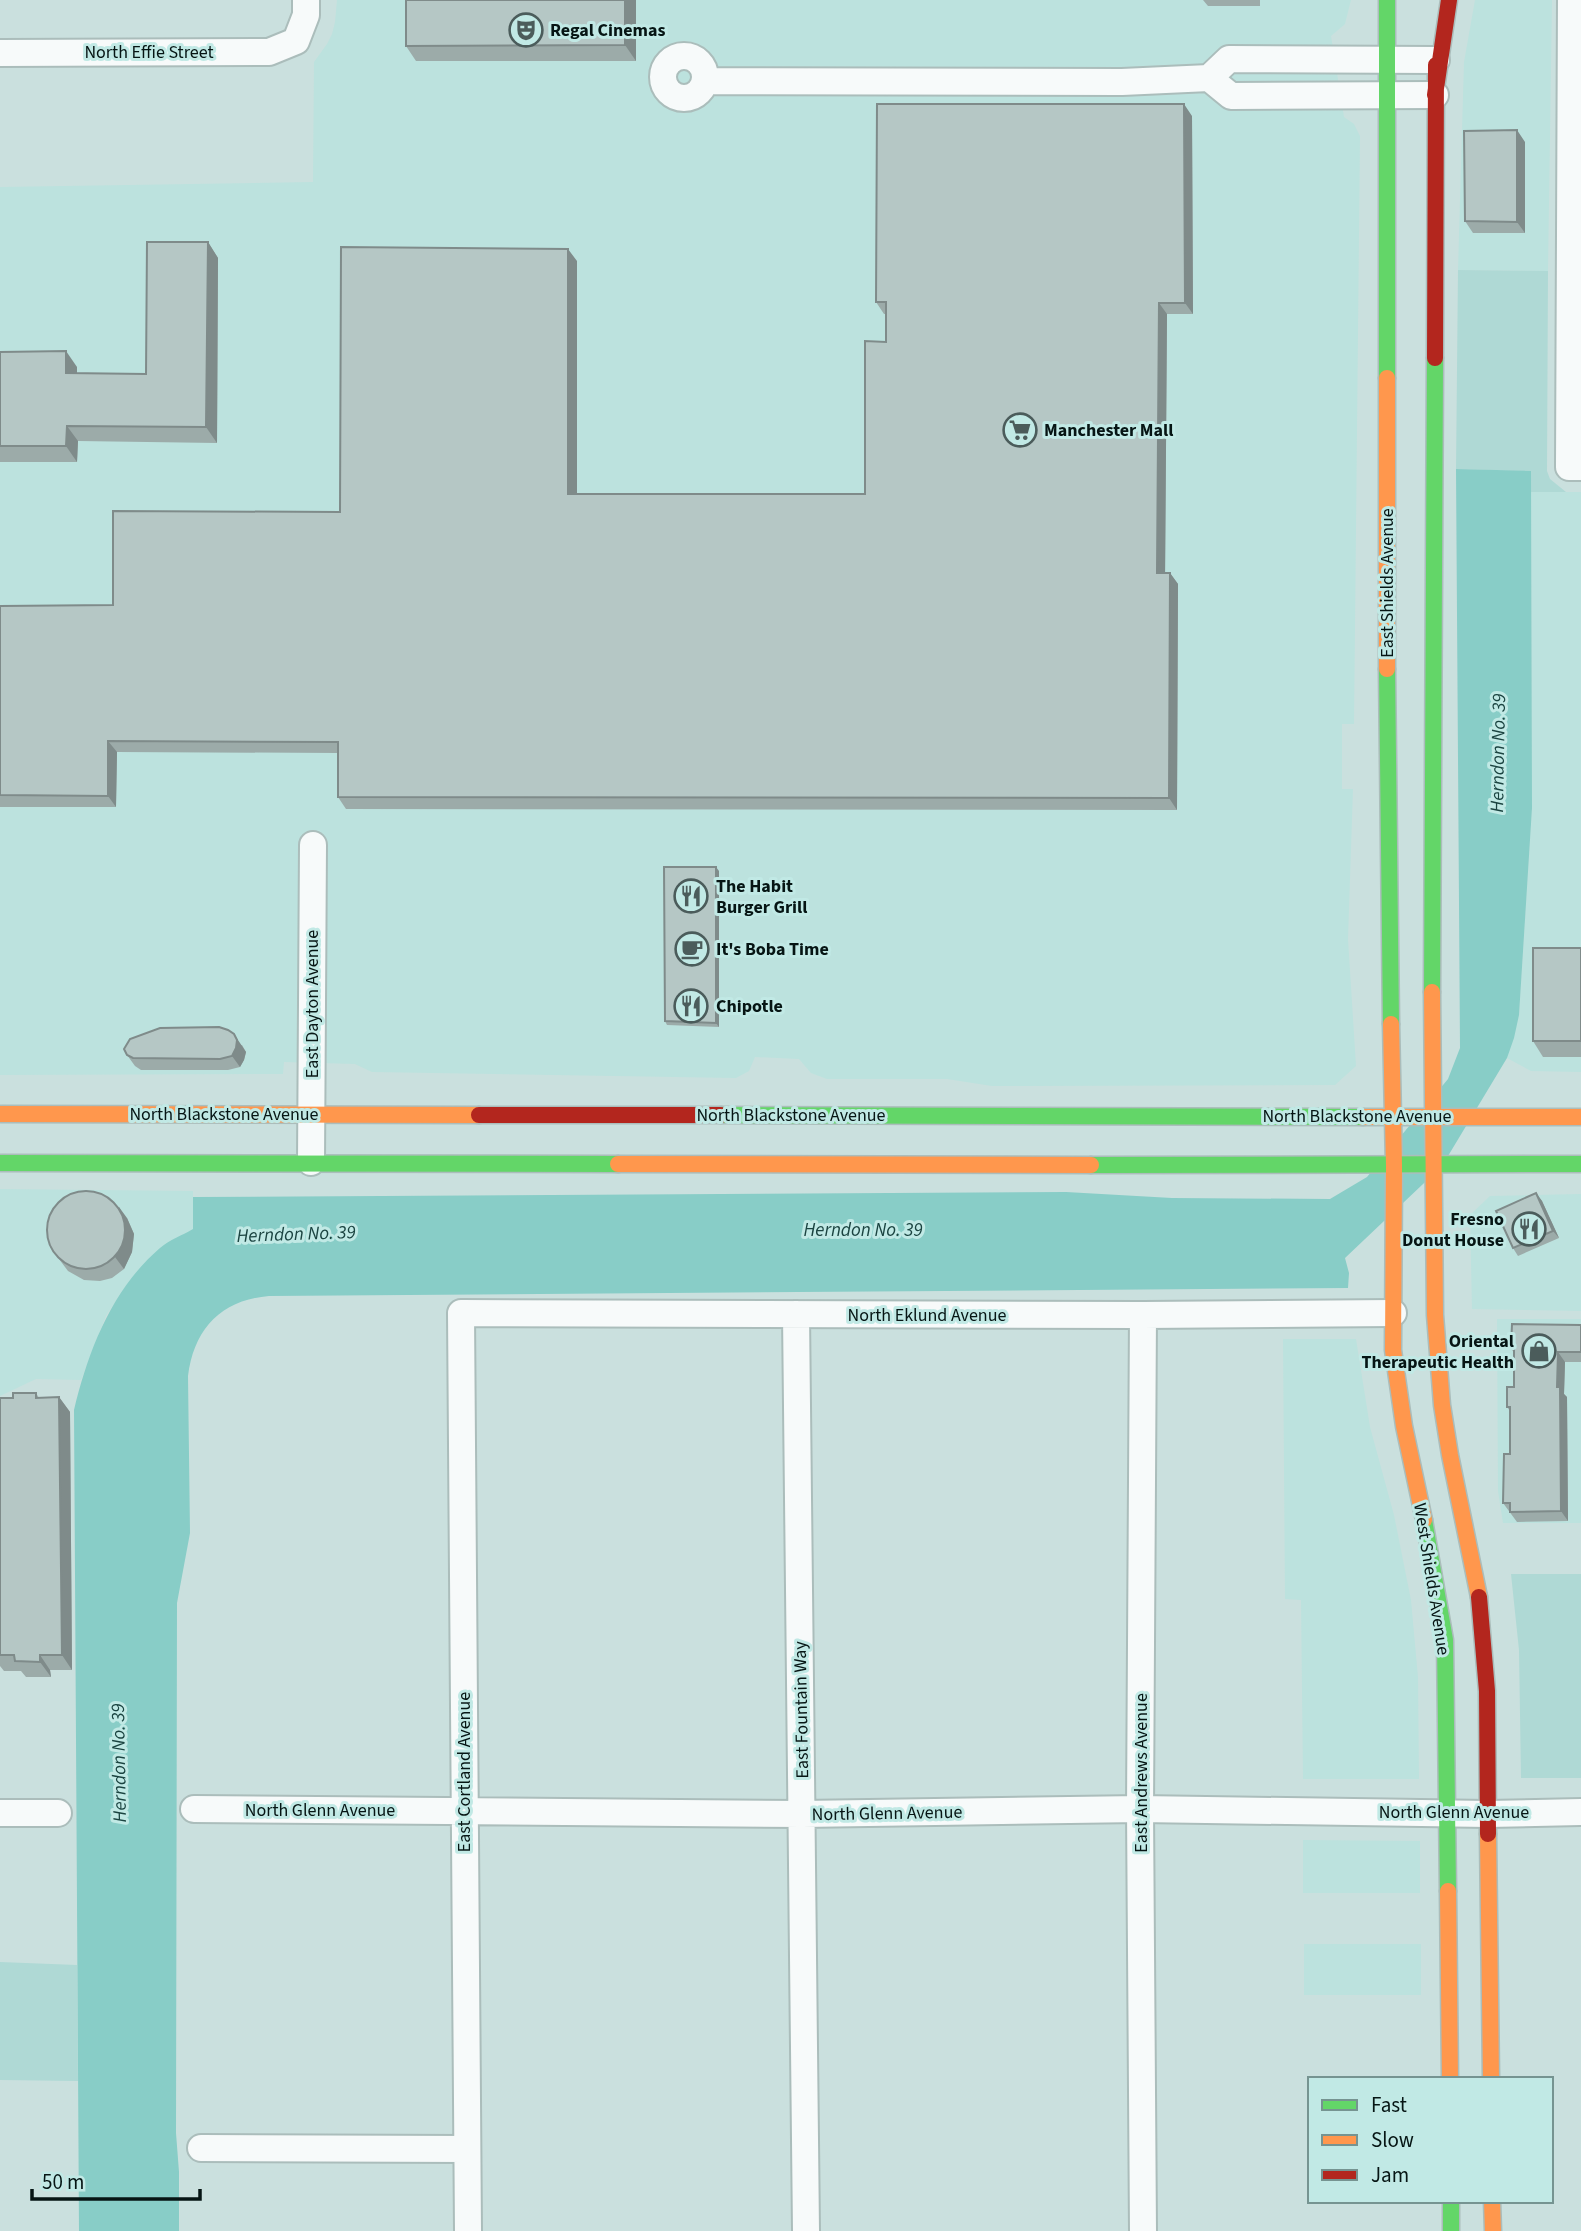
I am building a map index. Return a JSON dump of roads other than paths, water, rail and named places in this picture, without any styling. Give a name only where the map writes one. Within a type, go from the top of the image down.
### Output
[{"type":"main road","name":"East Shields Avenue","points":[[1387,0],[1387,779],[1394,1166]]},
{"type":"main road","points":[[1435,0],[1432,1116],[1434,1315],[1441,1393],[1455,1488],[1481,1607],[1487,1691],[1491,2077]]},
{"type":"main road","points":[[1435,95],[1450,0]]},
{"type":"main road","name":"North Blackstone Avenue","points":[[0,1115],[1581,1116]]},
{"type":"main road","points":[[0,1163],[1394,1166],[1581,1164]]},
{"type":"main road","name":"West Shields Avenue","points":[[1394,1166],[1393,1350],[1404,1426],[1434,1570],[1445,1640],[1450,2077]]},
{"type":"main road","points":[[1451,2203],[1451,2231]]},
{"type":"main road","points":[[1492,2203],[1493,2231]]},
{"type":"street","name":"North Effie Street","points":[[0,53],[269,52],[296,41],[306,15],[306,0]]},
{"type":"street","points":[[1572,0],[1575,467]]},
{"type":"street","points":[[706,80],[1122,82],[1209,78],[1229,59],[1436,60]]},
{"type":"street","points":[[1209,78],[1231,96],[1435,95]]},
{"type":"street","name":"East Dayton Avenue","points":[[311,1162],[313,845]]},
{"type":"street","name":"North Eklund Avenue","points":[[461,1313],[1393,1313]]},
{"type":"street","name":"East Cortland Avenue","points":[[461,1313],[468,2231]]},
{"type":"street","name":"East Fountain Way","points":[[796,1314],[806,2231]]},
{"type":"street","name":"East Andrews Avenue","points":[[1143,1315],[1140,1809],[1143,2231]]},
{"type":"street","name":"North Glenn Avenue","points":[[194,1809],[802,1814],[1140,1809],[1488,1814],[1581,1812]]},
{"type":"street","points":[[0,1813],[58,1813]]},
{"type":"street","points":[[201,2148],[467,2149]]},
{"type":"water","name":"Herndon No. 39","points":[[1456,469],[1531,471],[1532,808],[1519,1015],[1507,1058],[1442,1166],[1345,1258],[1349,1273],[1348,1288],[269,1296],[237,1304],[224,1311],[204,1331],[196,1344],[188,1376],[190,1533],[177,1603],[176,2133],[179,2231],[79,2231],[74,1410],[95,1344],[115,1302],[143,1264],[160,1248],[193,1229],[193,1197],[1066,1192],[1172,1198],[1330,1199],[1367,1177],[1448,1079],[1460,1048]]},
{"type":"place","name":"Regal Cinemas","points":[[526,30]]},
{"type":"place","name":"Manchester Mall","points":[[1020,430]]},
{"type":"place","name":"The Habit Burger Grill","points":[[691,896]]},
{"type":"place","name":"It's Boba Time","points":[[692,949]]},
{"type":"place","name":"Chipotle","points":[[691,1006]]},
{"type":"place","name":"Fresno Donut House","points":[[1529,1229]]},
{"type":"place","name":"Oriental Therapeutic Health","points":[[1539,1351]]}]
